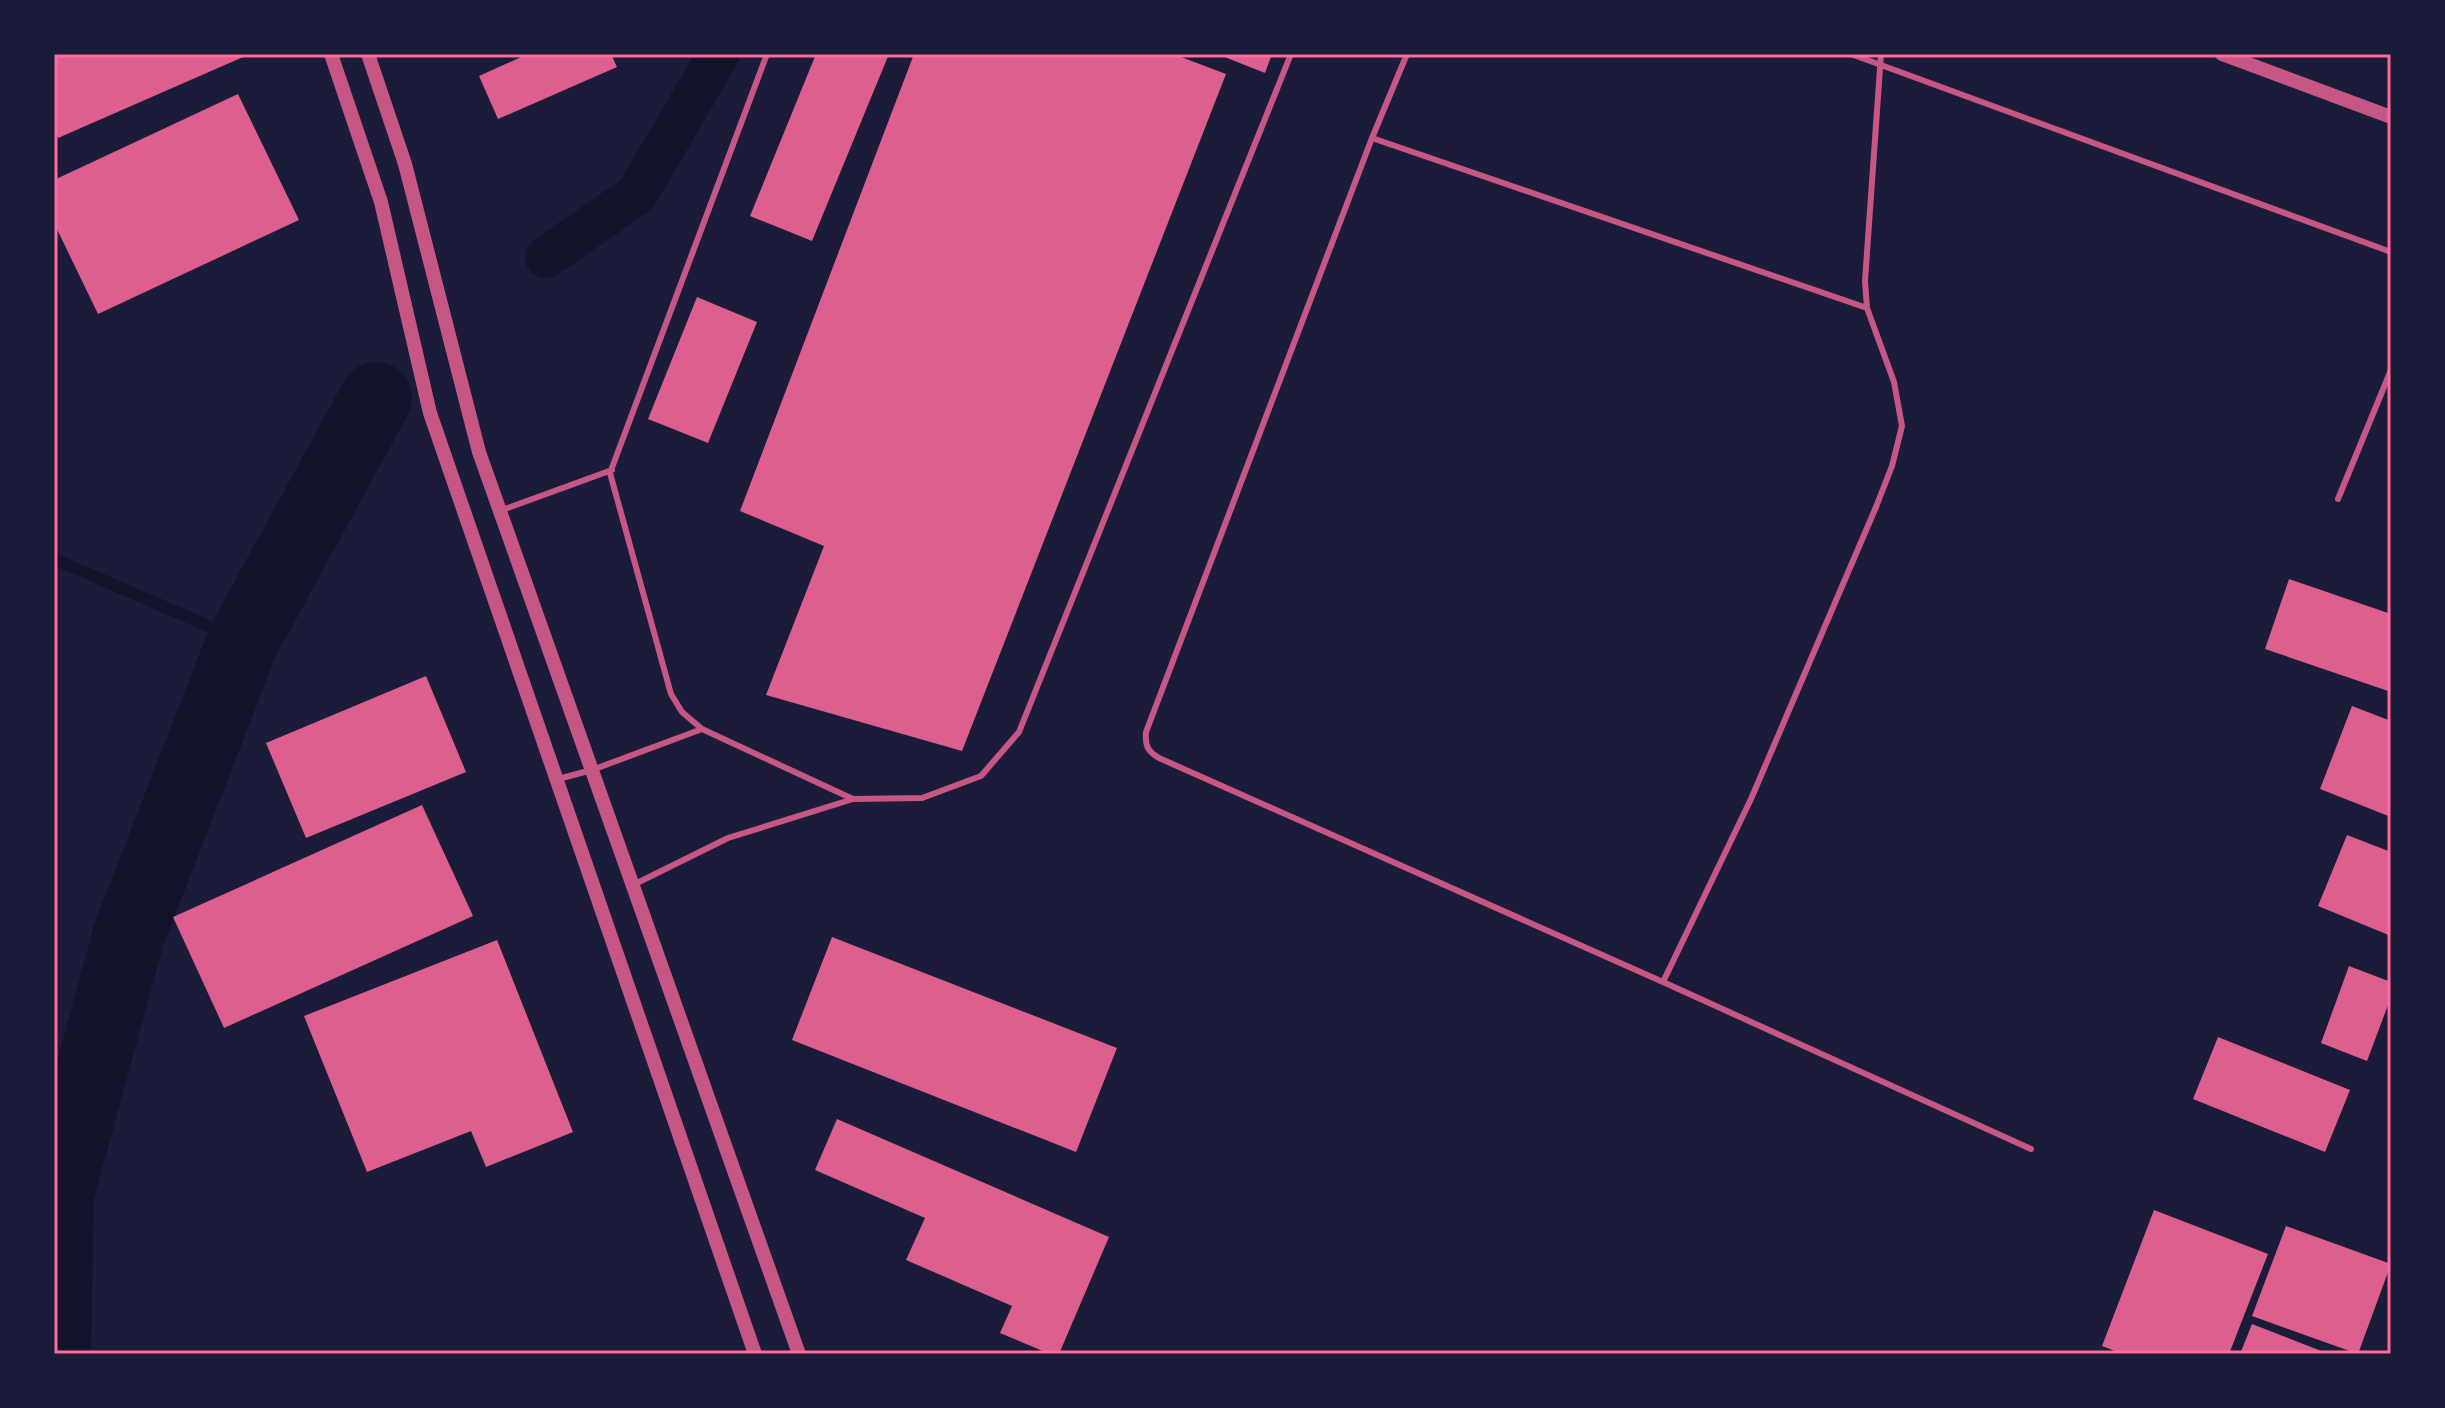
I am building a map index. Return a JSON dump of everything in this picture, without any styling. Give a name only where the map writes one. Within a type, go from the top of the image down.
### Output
[{"type":"street","points":[[331,54],[381,202],[430,413],[755,1354]]},
{"type":"street","points":[[368,54],[405,164],[479,452],[799,1354]]},
{"type":"street","points":[[2222,54],[2391,117]]},
{"type":"lane","points":[[767,54],[612,470],[671,694],[682,712],[702,729],[853,799]]},
{"type":"lane","points":[[632,885],[728,838],[853,799],[922,798],[981,776],[1019,732],[1291,54]]},
{"type":"lane","points":[[1407,54],[1372,138],[1152,717],[1145,743],[1149,752],[2031,1149]]},
{"type":"lane","points":[[1851,54],[2391,252]]},
{"type":"lane","points":[[1663,982],[1751,799],[1892,466],[1902,426],[1894,382],[1867,308],[1865,281],[1881,54]]},
{"type":"lane","points":[[1372,138],[1867,308]]},
{"type":"lane","points":[[2338,499],[2391,370]]},
{"type":"lane","points":[[500,511],[612,470]]},
{"type":"lane","points":[[556,779],[592,770],[702,729]]},
{"type":"building","points":[[61,54],[250,54],[58,138],[54,128],[54,57]]},
{"type":"building","points":[[528,54],[611,54],[617,67],[498,119],[479,76]]},
{"type":"building","points":[[816,54],[889,54],[812,241],[750,216]]},
{"type":"building","points":[[914,54],[1173,54],[1226,74],[962,751],[766,695],[824,546],[740,511]]},
{"type":"building","points":[[1217,54],[1272,54],[1265,73]]},
{"type":"building","points":[[238,94],[299,220],[98,314],[54,223],[54,180]]},
{"type":"building","points":[[697,297],[757,322],[708,443],[648,419]]},
{"type":"building","points":[[2289,579],[2391,614],[2391,692],[2265,649]]},
{"type":"building","points":[[426,676],[466,772],[306,838],[266,743]]},
{"type":"building","points":[[2352,706],[2391,721],[2391,817],[2320,789]]},
{"type":"building","points":[[422,805],[473,916],[224,1028],[173,917]]},
{"type":"building","points":[[2347,835],[2391,852],[2391,936],[2318,906]]},
{"type":"building","points":[[832,937],[1117,1048],[1076,1152],[792,1040]]},
{"type":"building","points":[[497,940],[573,1132],[486,1167],[471,1131],[367,1172],[304,1016]]},
{"type":"building","points":[[2349,966],[2391,982],[2391,997],[2367,1061],[2321,1043]]},
{"type":"building","points":[[2218,1037],[2350,1090],[2325,1152],[2193,1099]]},
{"type":"building","points":[[837,1119],[1109,1237],[1059,1354],[1050,1354],[1000,1333],[1012,1306],[906,1260],[925,1218],[815,1170]]},
{"type":"building","points":[[2154,1210],[2268,1254],[2229,1354],[2123,1354],[2102,1346]]},
{"type":"building","points":[[2286,1226],[2391,1264],[2358,1354],[2252,1316]]},
{"type":"building","points":[[2252,1324],[2329,1354],[2240,1354]]},
{"type":"waterway","points":[[546,257],[636,195],[719,54]]},
{"type":"waterway","points":[[55,1354],[58,1194],[129,934],[243,641],[376,398]]},
{"type":"waterway","points":[[54,559],[243,641]]}]
